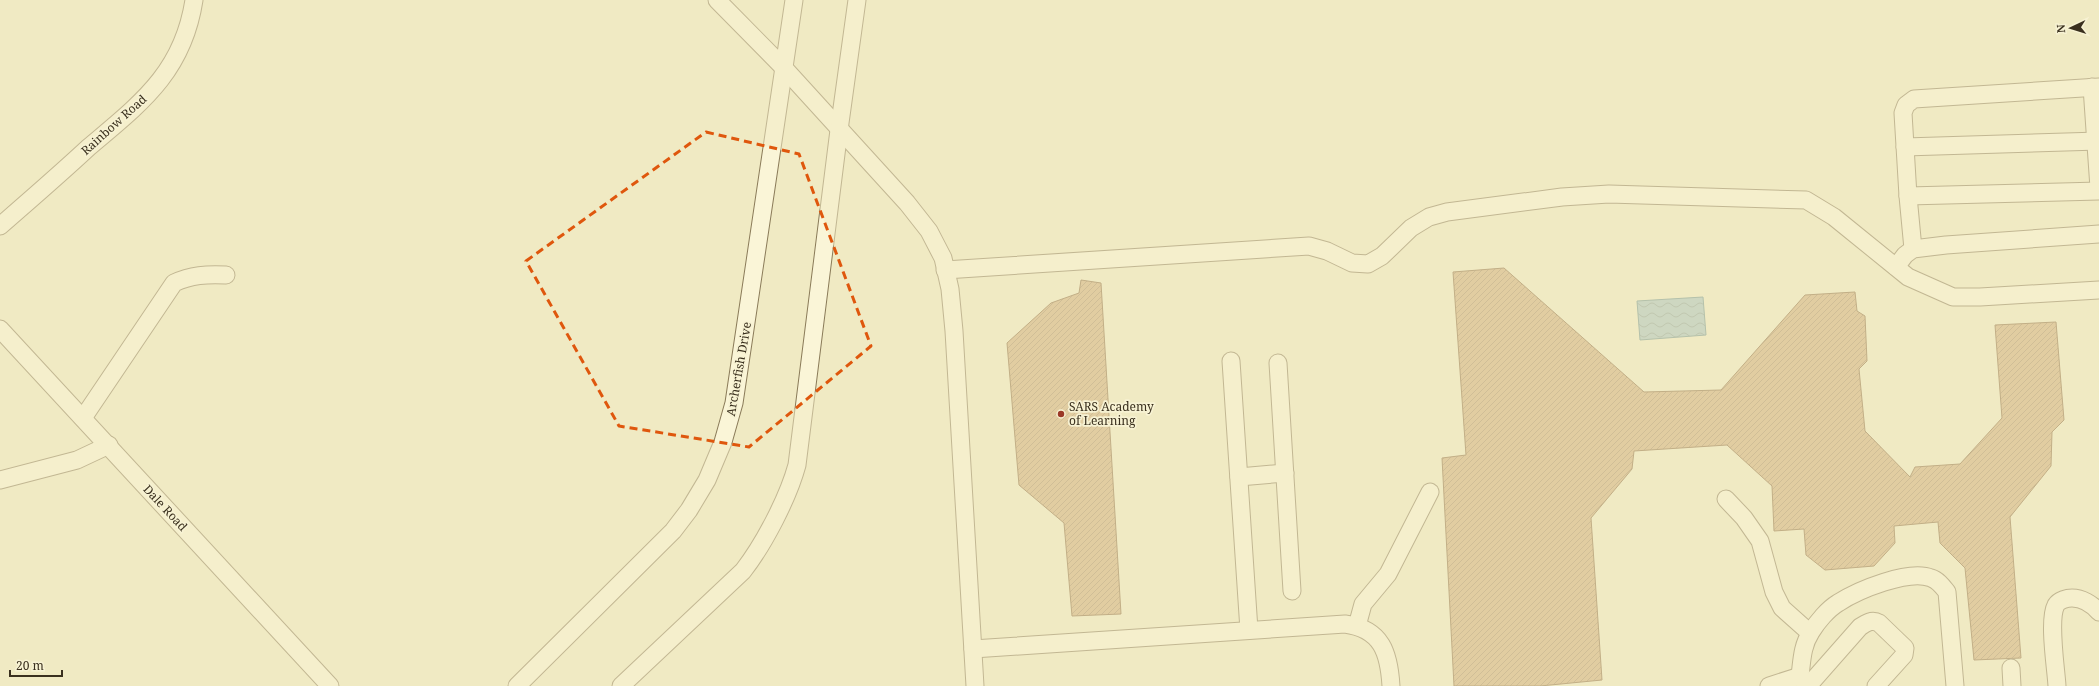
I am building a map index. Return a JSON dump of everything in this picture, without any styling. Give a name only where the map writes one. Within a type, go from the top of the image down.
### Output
[{"type":"street","name":"Rainbow Road","points":[[0,226],[126,118],[162,78],[182,46],[194,0]]},
{"type":"street","points":[[717,0],[784,68],[920,218],[937,244],[943,258],[950,289],[954,330],[975,686]]},
{"type":"street","name":"Archerfish Drive","points":[[517,686],[673,531],[698,496],[716,460],[734,404],[794,0]]},
{"type":"street","points":[[621,686],[736,580],[753,559],[792,482],[797,465],[839,130],[857,0]]},
{"type":"street","points":[[1913,250],[1903,114],[1906,105],[1914,99],[2096,87],[2099,188]]},
{"type":"street","points":[[1905,147],[2097,141]]},
{"type":"street","points":[[1908,196],[2099,191]]},
{"type":"street","points":[[945,270],[1309,246],[1327,251],[1352,263],[1368,264],[1382,256],[1411,228],[1437,214],[1562,197],[1609,194],[1806,200],[1834,217],[1908,276],[1952,297],[1980,298],[2099,290]]},
{"type":"street","points":[[1896,267],[1905,255],[1913,250],[1946,245],[2099,234]]},
{"type":"street","points":[[83,418],[174,283],[186,278],[205,274],[226,275]]},
{"type":"street","name":"Dale Road","points":[[0,329],[109,445],[330,686]]},
{"type":"street","points":[[1232,361],[1250,630]]},
{"type":"street","points":[[1278,363],[1292,592]]},
{"type":"street","points":[[0,480],[77,460],[109,445]]},
{"type":"street","points":[[1239,477],[1285,473]]},
{"type":"street","points":[[1357,626],[1363,604],[1388,574],[1430,492]]},
{"type":"street","points":[[1726,499],[1744,518],[1760,541],[1774,592],[1782,608],[1810,633]]},
{"type":"street","points":[[1805,683],[1803,648],[1810,633],[1830,609],[1847,598],[1890,580],[1911,575],[1933,578],[1947,592],[1955,686]]},
{"type":"street","points":[[2057,686],[2053,620],[2056,605],[2059,601],[2068,598],[2080,598],[2099,612]]},
{"type":"street","points":[[1769,686],[1805,683],[1860,628],[1867,623],[1874,621],[1879,622],[1905,648],[1904,655],[1876,686]]},
{"type":"street","points":[[973,649],[1345,624],[1357,626],[1385,648],[1389,663],[1391,686]]},
{"type":"street","points":[[2011,668],[2012,686]]},
{"type":"highlighted area","points":[[706,132],[799,154],[871,346],[749,447],[619,426],[526,261]]},
{"type":"water","points":[[1703,297],[1706,335],[1640,340],[1637,301]]},
{"type":"building","points":[[1504,268],[1644,392],[1721,390],[1805,295],[1855,292],[1857,311],[1865,316],[1867,361],[1859,369],[1865,431],[1910,477],[1915,467],[1960,464],[2002,418],[1995,325],[2056,322],[2064,420],[2052,432],[2051,466],[2010,517],[2021,658],[1974,660],[1965,568],[1940,543],[1938,522],[1894,526],[1895,543],[1874,566],[1825,570],[1806,555],[1804,529],[1774,531],[1772,486],[1727,445],[1634,451],[1632,469],[1591,518],[1602,680],[1540,686],[1454,686],[1442,458],[1466,455],[1453,272]]},
{"type":"building","name":"SARS Academy of Learning","points":[[1081,280],[1101,283],[1121,614],[1072,616],[1064,523],[1019,485],[1007,343],[1051,303],[1079,293]]},
{"type":"place","name":"SARS Academy of Learning","points":[[1061,414]]}]
